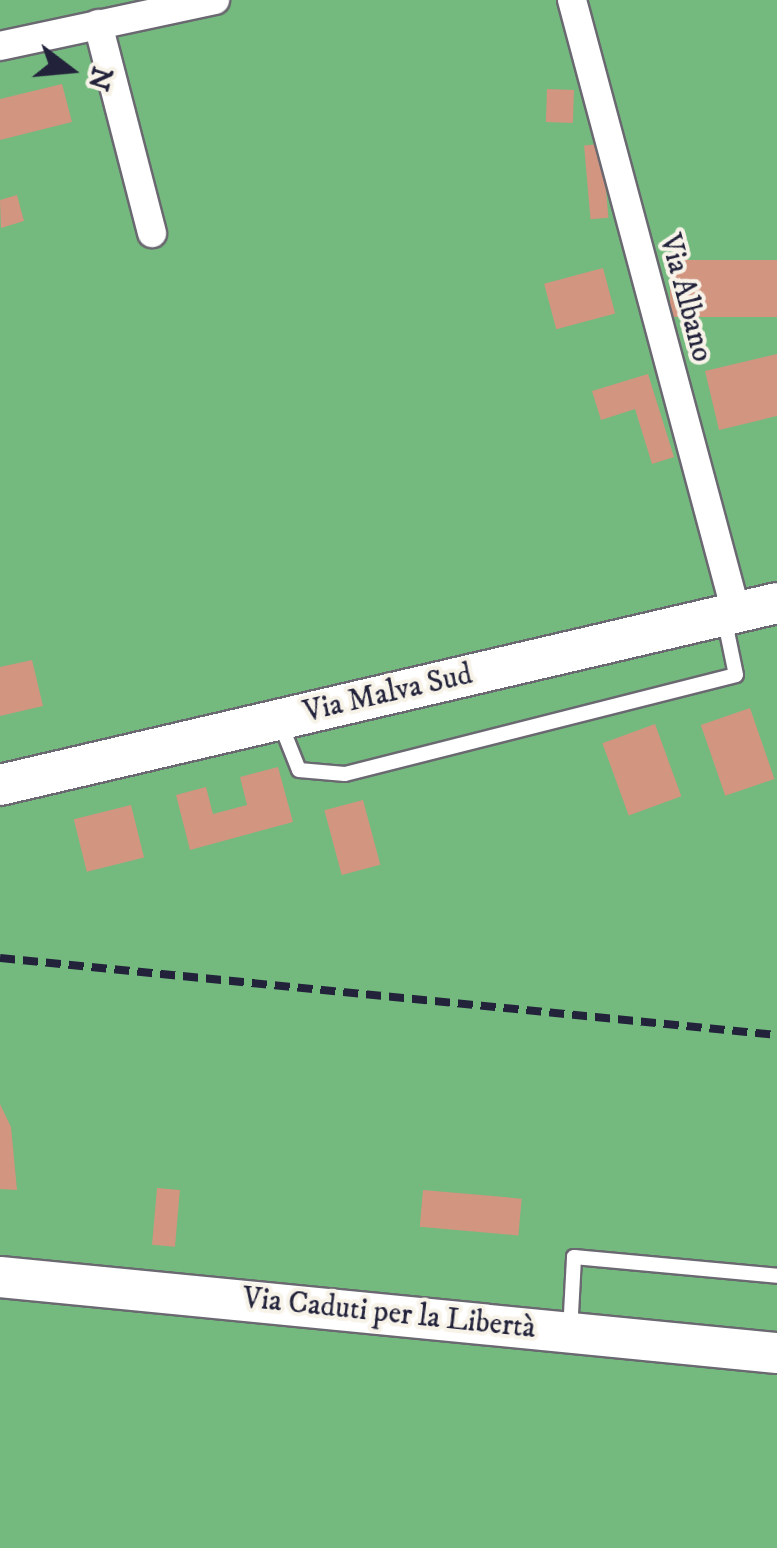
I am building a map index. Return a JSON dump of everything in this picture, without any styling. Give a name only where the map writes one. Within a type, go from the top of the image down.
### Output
[{"type":"street","points":[[0,46],[215,0]]},
{"type":"street","name":"Via Albano","points":[[572,0],[730,614]]},
{"type":"street","points":[[98,24],[152,233]]},
{"type":"street","name":"Via Malva Sud","points":[[0,784],[777,603]]},
{"type":"street","name":"Via Caduti per la Libertà","points":[[0,1277],[777,1353]]},
{"type":"lane","points":[[280,719],[299,770],[345,774],[736,675],[730,614]]},
{"type":"lane","points":[[570,1332],[574,1256],[777,1276]]},
{"type":"green space","points":[[0,0],[777,0],[777,1548],[0,1548]]},
{"type":"building","points":[[62,84],[72,122],[0,140],[0,99]]},
{"type":"building","points":[[547,89],[574,90],[573,123],[546,122]]},
{"type":"building","points":[[602,144],[608,218],[591,219],[584,146]]},
{"type":"building","points":[[17,195],[24,221],[1,228],[0,200]]},
{"type":"building","points":[[670,260],[777,260],[777,317],[670,317]]},
{"type":"building","points":[[603,268],[615,313],[556,329],[544,284]]},
{"type":"building","points":[[777,354],[777,416],[719,430],[705,371]]},
{"type":"building","points":[[648,374],[674,457],[652,464],[635,409],[601,420],[592,391]]},
{"type":"building","points":[[32,660],[43,706],[0,716],[0,667]]},
{"type":"building","points":[[750,708],[774,779],[725,796],[701,725]]},
{"type":"building","points":[[655,724],[681,796],[629,816],[602,743]]},
{"type":"building","points":[[278,767],[293,822],[190,850],[176,795],[206,787],[213,814],[247,805],[240,777]]},
{"type":"building","points":[[363,800],[380,865],[342,875],[324,810]]},
{"type":"building","points":[[131,805],[144,857],[87,872],[74,819]]},
{"type":"building","points":[[0,1104],[11,1127],[17,1190],[0,1189]]},
{"type":"building","points":[[157,1188],[180,1190],[175,1247],[152,1245]]},
{"type":"building","points":[[423,1190],[522,1199],[518,1235],[420,1227]]},
{"type":"railway","points":[[0,958],[777,1035]]}]
